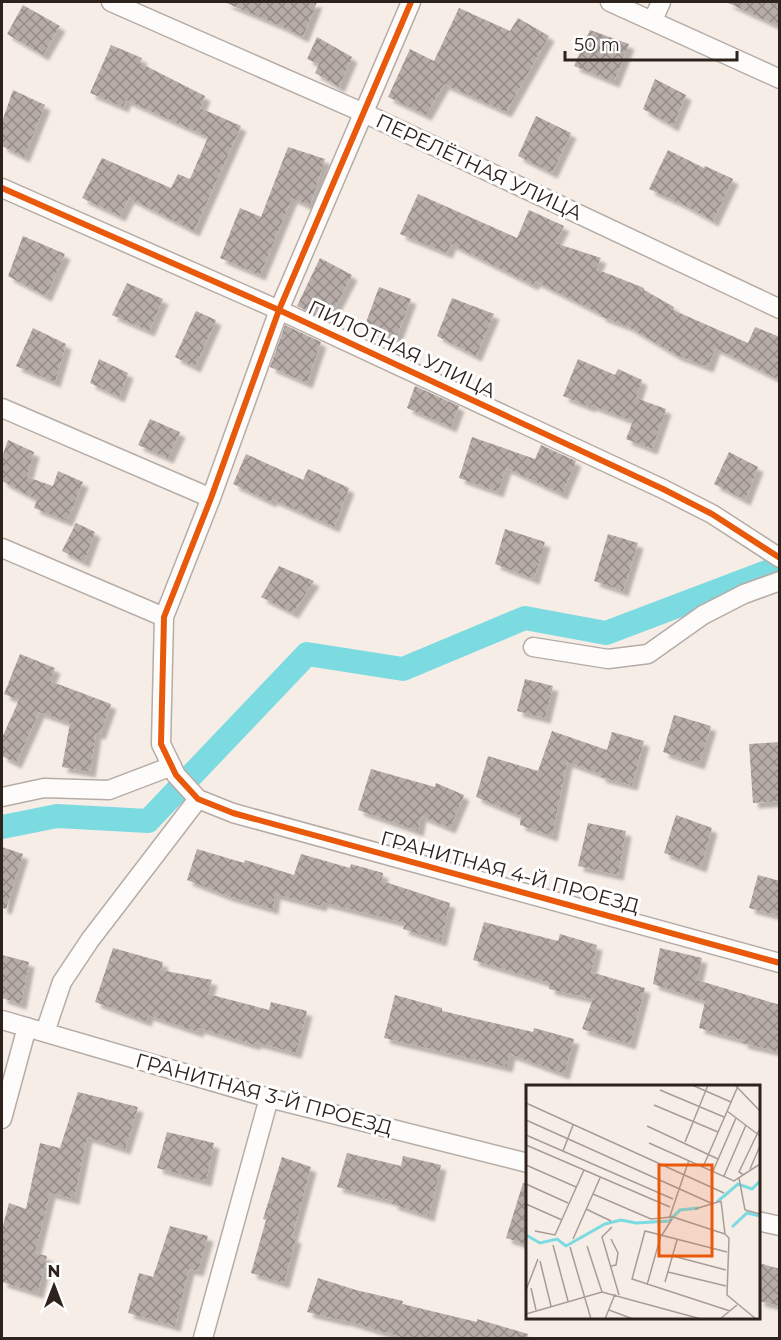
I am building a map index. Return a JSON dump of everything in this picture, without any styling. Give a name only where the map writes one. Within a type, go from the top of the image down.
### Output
[{"type":"street","name":"ПЕРЕЛЁТНАЯ УЛИЦА","points":[[111,2],[364,113],[780,309]]},
{"type":"street","points":[[45,1032],[62,982],[197,798],[174,770],[161,744],[164,618],[211,498],[279,310],[411,2]]},
{"type":"street","points":[[610,2],[780,79]]},
{"type":"street","points":[[653,20],[661,2]]},
{"type":"street","name":"ПИЛОТНАЯ УЛИЦА","points":[[2,188],[279,310],[663,489],[712,514],[777,556]]},
{"type":"street","points":[[2,408],[211,498]]},
{"type":"street","points":[[2,548],[164,618]]},
{"type":"street","points":[[533,647],[608,659],[648,654],[703,615],[744,594],[780,581]]},
{"type":"street","points":[[2,796],[44,788],[109,790],[174,770]]},
{"type":"street","name":"ГРАНИТНАЯ 4-Й ПРОЕЗД","points":[[197,798],[232,813],[780,963]]},
{"type":"street","name":"ГРАНИТНАЯ 3-Й ПРОЕЗД","points":[[2,1020],[269,1098],[526,1162]]},
{"type":"street","points":[[2,1119],[27,1027]]},
{"type":"street","points":[[203,1338],[269,1098]]},
{"type":"street","points":[[760,1221],[780,1226]]},
{"type":"building","points":[[224,2],[317,2],[303,37]]},
{"type":"building","points":[[726,2],[780,2],[780,27]]},
{"type":"building","points":[[23,5],[60,26],[43,55],[7,34]]},
{"type":"building","points":[[459,8],[510,31],[518,18],[549,36],[506,112],[444,84],[426,115],[388,97],[410,49],[434,61]]},
{"type":"building","points":[[590,30],[629,44],[614,82],[574,66]]},
{"type":"building","points":[[317,37],[352,57],[339,87],[315,73],[319,64],[307,59]]},
{"type":"building","points":[[111,45],[142,58],[140,63],[205,96],[200,108],[241,126],[194,231],[129,198],[120,216],[82,198],[102,158],[171,188],[178,174],[190,179],[208,137],[126,100],[123,107],[90,93]]},
{"type":"building","points":[[655,79],[686,95],[673,126],[643,109]]},
{"type":"building","points":[[13,90],[45,105],[24,157],[2,146],[2,122]]},
{"type":"building","points":[[536,116],[571,133],[552,173],[518,156]]},
{"type":"building","points":[[288,147],[325,159],[310,206],[292,198],[260,275],[220,258],[240,208],[261,217]]},
{"type":"building","points":[[668,150],[733,179],[713,221],[649,189]]},
{"type":"building","points":[[418,194],[517,238],[529,210],[564,226],[555,243],[601,258],[596,269],[644,288],[674,307],[673,310],[748,343],[755,327],[780,337],[780,380],[715,348],[708,367],[676,355],[627,326],[600,316],[601,314],[535,281],[533,285],[451,244],[447,253],[400,234]]},
{"type":"building","points":[[23,236],[65,254],[46,296],[8,276]]},
{"type":"building","points":[[320,258],[352,275],[328,321],[297,306]]},
{"type":"building","points":[[127,283],[163,299],[149,331],[112,315]]},
{"type":"building","points":[[379,287],[411,299],[396,338],[364,328]]},
{"type":"building","points":[[452,298],[494,314],[476,356],[437,336]]},
{"type":"building","points":[[196,311],[216,320],[195,367],[175,357]]},
{"type":"building","points":[[285,325],[321,342],[307,383],[270,367]]},
{"type":"building","points":[[33,328],[66,344],[55,382],[16,366]]},
{"type":"building","points":[[99,359],[128,373],[119,397],[90,383]]},
{"type":"building","points":[[578,359],[615,375],[618,369],[642,380],[636,398],[666,409],[652,449],[626,439],[633,421],[563,396]]},
{"type":"building","points":[[415,386],[459,406],[451,427],[407,408]]},
{"type":"building","points":[[150,419],[180,432],[168,458],[138,445]]},
{"type":"building","points":[[472,437],[535,459],[541,445],[576,461],[562,494],[506,468],[498,492],[459,478]]},
{"type":"building","points":[[8,440],[34,452],[27,477],[53,486],[58,471],[83,482],[67,521],[34,508],[37,500],[2,481],[2,457]]},
{"type":"building","points":[[729,452],[758,467],[745,500],[714,484]]},
{"type":"building","points":[[246,454],[303,480],[308,469],[349,488],[334,527],[233,484]]},
{"type":"building","points":[[76,523],[95,532],[84,562],[62,551]]},
{"type":"building","points":[[505,529],[545,542],[534,579],[495,564]]},
{"type":"building","points":[[608,534],[638,543],[623,591],[594,581]]},
{"type":"building","points":[[279,566],[314,581],[293,613],[261,597]]},
{"type":"building","points":[[20,654],[55,668],[50,681],[111,704],[100,734],[96,733],[90,772],[62,767],[70,723],[39,712],[16,763],[2,756],[2,738],[19,700],[4,694]]},
{"type":"building","points":[[525,679],[553,686],[545,718],[517,711]]},
{"type":"building","points":[[674,715],[711,726],[699,764],[663,752]]},
{"type":"building","points":[[552,731],[607,750],[612,732],[644,741],[632,785],[600,777],[601,774],[567,762],[552,836],[520,825],[521,816],[476,797],[488,756],[538,771]]},
{"type":"building","points":[[780,742],[780,801],[753,803],[749,744]]},
{"type":"building","points":[[371,769],[435,787],[436,783],[464,795],[450,828],[421,816],[418,831],[358,810]]},
{"type":"building","points":[[676,815],[712,828],[701,867],[664,853]]},
{"type":"building","points":[[588,823],[626,831],[618,875],[578,866]]},
{"type":"building","points":[[2,847],[23,854],[6,909],[2,908]]},
{"type":"building","points":[[197,849],[244,863],[245,860],[294,875],[301,854],[350,868],[351,864],[383,873],[382,881],[450,903],[441,941],[403,929],[405,923],[322,902],[321,906],[275,894],[273,909],[228,896],[187,880]]},
{"type":"building","points":[[758,875],[780,881],[780,916],[749,908]]},
{"type":"building","points":[[484,922],[558,941],[560,934],[597,945],[591,972],[645,988],[630,1044],[582,1029],[593,999],[549,989],[550,983],[473,960]]},
{"type":"building","points":[[113,948],[163,962],[161,970],[212,980],[208,994],[269,1010],[271,1002],[307,1011],[296,1053],[255,1042],[255,1045],[199,1028],[198,1032],[148,1015],[146,1021],[95,1002]]},
{"type":"building","points":[[660,948],[702,958],[697,980],[780,1005],[780,1052],[742,1043],[743,1040],[699,1028],[705,1001],[653,984]]},
{"type":"building","points":[[2,955],[29,962],[21,1004],[2,998]]},
{"type":"building","points":[[395,995],[442,1008],[442,1011],[533,1032],[534,1028],[574,1039],[564,1074],[510,1054],[507,1067],[384,1038]]},
{"type":"building","points":[[78,1092],[138,1107],[125,1149],[87,1137],[74,1199],[50,1193],[35,1253],[47,1256],[38,1293],[2,1282],[2,1229],[9,1203],[26,1209],[40,1143],[60,1148]]},
{"type":"building","points":[[167,1132],[214,1143],[206,1181],[157,1168]]},
{"type":"building","points":[[347,1153],[401,1166],[403,1156],[441,1165],[429,1216],[392,1204],[393,1201],[337,1187]]},
{"type":"building","points":[[282,1157],[311,1167],[292,1237],[296,1238],[284,1283],[251,1273],[266,1220],[263,1219]]},
{"type":"building","points":[[523,1183],[526,1184],[526,1244],[506,1238]]},
{"type":"building","points":[[170,1226],[208,1236],[198,1271],[189,1269],[175,1326],[128,1313],[139,1273],[153,1277]]},
{"type":"building","points":[[760,1263],[780,1269],[780,1306],[760,1301]]},
{"type":"building","points":[[318,1278],[403,1301],[402,1304],[477,1322],[477,1319],[528,1334],[527,1338],[404,1338],[344,1320],[307,1312]]},
{"type":"waterway","points":[[2,827],[57,816],[148,821],[307,654],[403,669],[525,618],[606,633],[780,567]]},
{"type":"cycle path","points":[[411,2],[279,310],[211,498],[164,617],[161,744],[176,775],[198,799],[233,813],[780,963]]},
{"type":"cycle path","points":[[2,188],[279,310],[663,489],[712,514],[780,558]]}]
